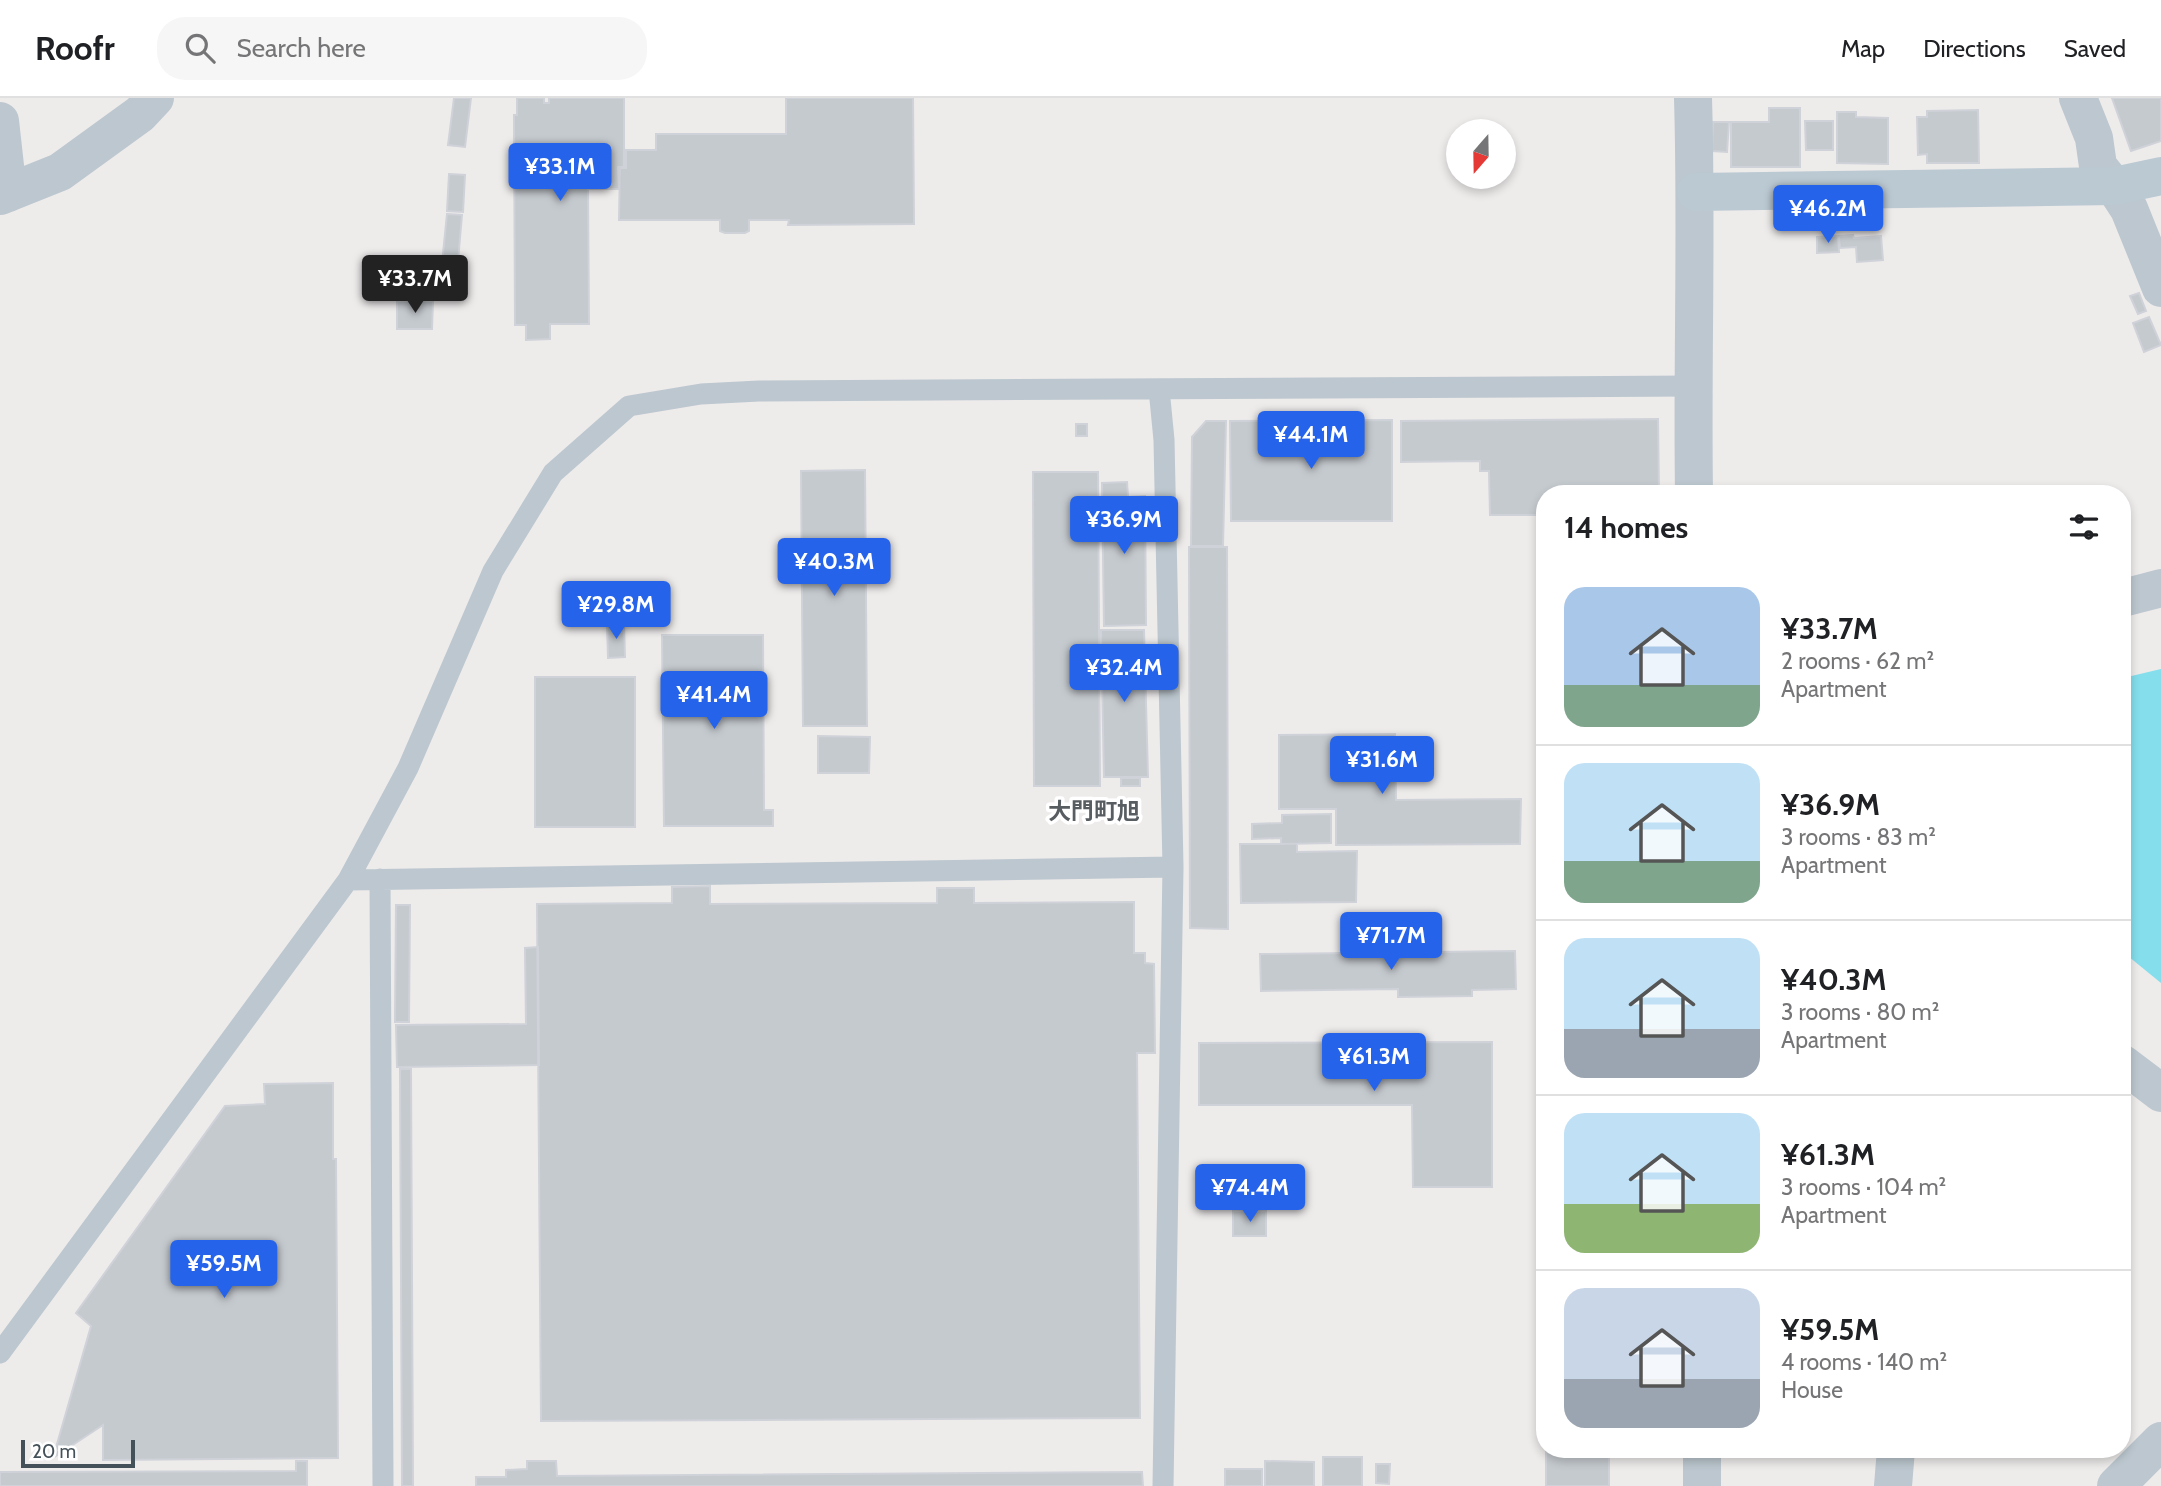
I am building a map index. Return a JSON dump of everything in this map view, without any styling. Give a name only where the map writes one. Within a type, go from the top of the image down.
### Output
[{"type":"street","points":[[0,121],[4,195],[60,172],[140,114],[155,98]]},
{"type":"street","points":[[1693,98],[1696,192],[1692,386],[1694,485]]},
{"type":"street","points":[[2078,98],[2094,138],[2098,166],[2129,209],[2161,288]]},
{"type":"street","points":[[1696,192],[2114,186],[2161,176]]},
{"type":"street","points":[[2131,596],[2161,588]]},
{"type":"street","points":[[2131,1070],[2161,1093]]},
{"type":"street","points":[[2116,1486],[2161,1441]]},
{"type":"street","points":[[1702,1458],[1702,1486]]},
{"type":"street","points":[[1893,1486],[1895,1458]]},
{"type":"lane","points":[[0,1353],[348,880],[408,768],[493,571],[553,473],[629,406],[701,394],[759,391],[1692,386]]},
{"type":"lane","points":[[1160,389],[1164,440],[1174,867],[1163,1486]]},
{"type":"lane","points":[[348,880],[1174,867]]},
{"type":"lane","points":[[380,879],[383,1486]]},
{"type":"water","points":[[2161,669],[2161,983],[2131,959],[2131,676]]},
{"type":"building","points":[[454,98],[471,98],[465,147],[448,145]]},
{"type":"building","points":[[517,98],[544,98],[544,103],[549,103],[549,98],[624,98],[624,167],[618,167],[619,189],[588,189],[589,324],[550,324],[550,339],[526,340],[526,325],[515,325],[514,115],[517,115]]},
{"type":"building","points":[[786,98],[913,98],[914,224],[788,225],[789,220],[749,220],[749,231],[725,233],[720,231],[720,220],[619,220],[620,168],[626,168],[626,150],[656,150],[656,134],[786,134]]},
{"type":"building","points":[[2112,98],[2161,98],[2161,141],[2131,151]]},
{"type":"building","points":[[1769,108],[1800,108],[1800,167],[1731,167],[1731,122],[1769,122]]},
{"type":"building","points":[[1978,110],[1979,163],[1927,163],[1927,154],[1918,155],[1917,117],[1927,117],[1927,111]]},
{"type":"building","points":[[1837,112],[1856,112],[1856,117],[1888,118],[1888,164],[1837,163]]},
{"type":"building","points":[[1805,121],[1833,121],[1833,150],[1806,150]]},
{"type":"building","points":[[1713,122],[1729,122],[1727,152],[1712,151]]},
{"type":"building","points":[[449,174],[465,175],[463,212],[447,211]]},
{"type":"building","points":[[447,214],[462,215],[456,284],[440,283]]},
{"type":"building","points":[[1853,235],[1854,238],[1881,236],[1883,260],[1857,262],[1856,247],[1840,248],[1839,236]]},
{"type":"building","points":[[1838,236],[1839,252],[1817,253],[1817,237]]},
{"type":"building","points":[[2139,293],[2146,311],[2138,314],[2130,296]]},
{"type":"building","points":[[397,301],[433,301],[432,329],[397,329]]},
{"type":"building","points":[[2149,317],[2161,345],[2144,352],[2133,323]]},
{"type":"building","points":[[1658,419],[1659,485],[1536,485],[1536,515],[1490,515],[1489,471],[1480,471],[1480,461],[1401,462],[1401,421]]},
{"type":"building","points":[[1392,420],[1392,521],[1231,521],[1230,421]]},
{"type":"building","points":[[1206,421],[1226,421],[1223,546],[1191,546],[1192,437]]},
{"type":"building","points":[[1076,424],[1087,424],[1087,436],[1076,436]]},
{"type":"building","points":[[865,470],[867,726],[803,726],[801,471]]},
{"type":"building","points":[[1033,472],[1098,472],[1100,786],[1034,786]]},
{"type":"building","points":[[1127,482],[1128,497],[1145,496],[1146,625],[1104,626],[1102,483]]},
{"type":"building","points":[[1189,547],[1227,547],[1228,929],[1190,928]]},
{"type":"building","points":[[624,624],[625,657],[608,658],[607,625]]},
{"type":"building","points":[[1101,630],[1144,630],[1148,777],[1104,777]]},
{"type":"building","points":[[662,635],[763,635],[764,810],[773,810],[773,826],[664,826]]},
{"type":"building","points":[[535,677],[635,677],[635,827],[535,827]]},
{"type":"building","points":[[1395,734],[1396,800],[1521,799],[1520,844],[1336,845],[1336,809],[1279,809],[1279,735]]},
{"type":"building","points":[[818,736],[870,737],[869,773],[818,773]]},
{"type":"building","points":[[1121,778],[1140,778],[1140,786],[1121,786]]},
{"type":"building","points":[[1331,814],[1331,843],[1281,844],[1281,838],[1252,839],[1252,824],[1282,823],[1282,815]]},
{"type":"building","points":[[1240,844],[1297,844],[1297,852],[1357,851],[1356,902],[1241,903]]},
{"type":"building","points":[[710,886],[710,904],[937,903],[937,888],[974,888],[974,903],[1134,902],[1134,953],[1145,953],[1145,963],[1154,964],[1155,1053],[1137,1053],[1140,1418],[541,1421],[537,904],[672,903],[672,887]]},
{"type":"building","points":[[396,905],[410,905],[409,1022],[395,1022]]},
{"type":"building","points":[[538,947],[539,1065],[397,1067],[396,1025],[526,1024],[525,948]]},
{"type":"building","points":[[1515,951],[1516,989],[1472,990],[1472,996],[1398,997],[1398,989],[1261,991],[1260,954]]},
{"type":"building","points":[[1492,1042],[1492,1187],[1413,1187],[1412,1105],[1199,1105],[1199,1043]]},
{"type":"building","points":[[400,1069],[411,1069],[413,1486],[402,1486]]},
{"type":"building","points":[[333,1083],[338,1458],[103,1460],[103,1425],[53,1458],[91,1326],[76,1313],[225,1106],[265,1104],[264,1084]]},
{"type":"building","points":[[1233,1211],[1266,1211],[1266,1236],[1233,1236]]},
{"type":"building","points":[[1323,1457],[1362,1457],[1362,1486],[1323,1486]]},
{"type":"building","points":[[1546,1458],[1609,1458],[1609,1486],[1546,1486]]},
{"type":"building","points":[[296,1461],[307,1461],[307,1486],[0,1486],[0,1472],[296,1471]]},
{"type":"building","points":[[527,1461],[556,1461],[557,1476],[1142,1472],[1143,1486],[476,1486],[476,1477],[506,1477],[506,1470],[527,1469]]},
{"type":"building","points":[[1265,1461],[1314,1462],[1314,1486],[1265,1486]]},
{"type":"building","points":[[1376,1464],[1390,1464],[1389,1484],[1376,1483]]},
{"type":"building","points":[[1225,1469],[1262,1469],[1262,1486],[1225,1486]]},
{"type":"district","name":"大門町旭","points":[[1094,811]]}]
